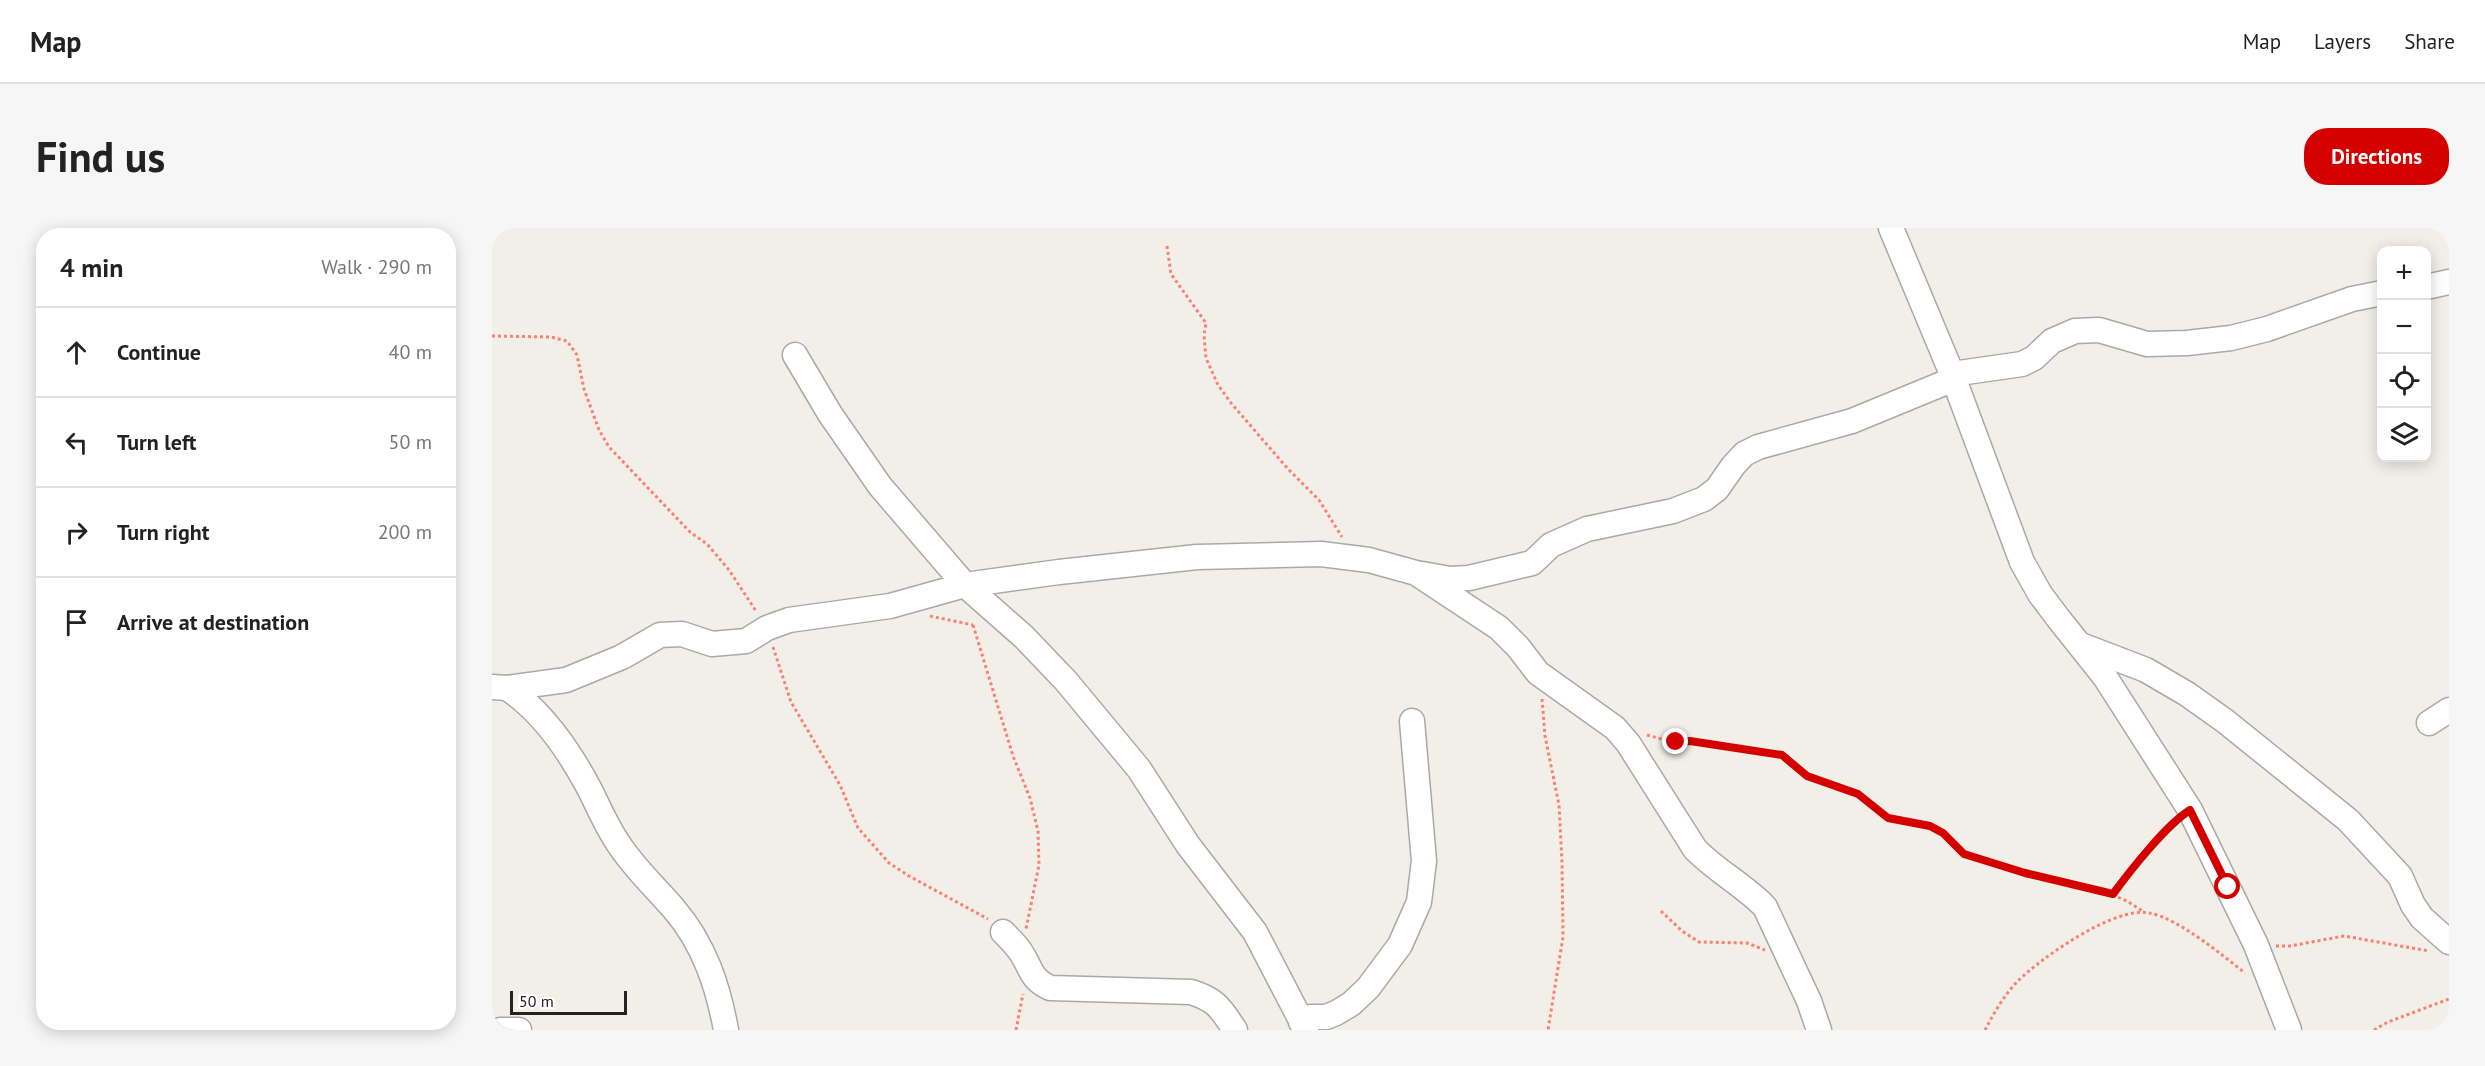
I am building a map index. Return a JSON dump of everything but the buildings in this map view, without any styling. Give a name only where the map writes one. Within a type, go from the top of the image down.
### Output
[{"type":"street","points":[[1891,228],[1953,377],[2022,562],[2040,594],[2105,677],[2190,810],[2256,945],[2289,1030]]},
{"type":"street","points":[[2431,286],[2449,282]]},
{"type":"street","points":[[500,687],[566,680],[622,657],[660,635],[682,634],[712,644],[746,641],[767,628],[789,620],[890,606],[965,585],[1059,572],[1242,555],[1321,554],[1369,560],[1416,573],[1450,579],[1469,578],[1532,563],[1551,545],[1587,529],[1673,510],[1704,499],[1717,489],[1744,454],[1758,447],[1852,421],[1953,377],[2022,364],[2034,358],[2052,341],[2075,331],[2099,330],[2147,344],[2231,338],[2267,329],[2352,299],[2377,294]]},
{"type":"street","points":[[795,355],[830,414],[880,486],[965,585],[1037,650],[1066,681],[1139,769],[1188,846],[1255,932],[1304,1026],[1311,1017],[1326,1017],[1336,1013],[1351,1004],[1368,988],[1400,945],[1419,902],[1424,861],[1412,721]]},
{"type":"street","points":[[1416,573],[1499,628],[1518,647],[1538,673],[1616,728],[1628,743],[1695,849],[1765,907],[1819,1030]]},
{"type":"street","points":[[2079,644],[2146,670],[2187,694],[2225,721],[2348,820],[2400,876],[2413,905],[2440,947]]},
{"type":"street","points":[[500,687],[524,699],[545,723],[589,788],[615,840],[627,858],[675,910],[689,931],[713,975],[726,1030]]},
{"type":"street","points":[[1003,932],[1039,983],[1050,988],[1191,992],[1206,996],[1220,1005],[1235,1030]]},
{"type":"street","points":[[500,1030],[519,1030]]},
{"type":"path","points":[[1167,246],[1171,274],[1206,323],[1204,335],[1206,358],[1218,385],[1288,469],[1319,500],[1344,540]]},
{"type":"path","points":[[492,336],[551,337],[567,341],[577,355],[588,400],[599,430],[609,447],[729,570],[767,628],[791,702],[840,785],[858,828],[889,863],[987,918],[1003,932]]},
{"type":"path","points":[[924,615],[973,625],[1006,623]]},
{"type":"path","points":[[973,625],[1013,756],[1030,798],[1038,831],[1039,865],[1016,1030]]},
{"type":"path","points":[[1538,673],[1544,709],[1545,736],[1559,805],[1562,862],[1563,937],[1548,1030]]},
{"type":"path","points":[[1616,728],[1676,742],[1690,741],[1782,755],[1807,776],[1858,794],[1888,818],[1930,826],[1943,833],[1964,854],[2025,873],[2113,894],[2144,912],[2185,930],[2209,944],[2248,976],[2270,985]]},
{"type":"path","points":[[2113,894],[2180,816],[2190,810]]},
{"type":"path","points":[[1661,911],[1682,931],[1699,942],[1747,943],[1765,951],[1784,947]]},
{"type":"path","points":[[1985,1030],[2009,991],[2019,980],[2045,960],[2105,921],[2134,912],[2144,912]]},
{"type":"path","points":[[2256,945],[2290,946],[2344,936],[2440,947]]},
{"type":"path","points":[[2374,1030],[2388,1022],[2449,999]]},
{"type":"route","points":[[1676,742],[1690,741],[1782,755],[1791,761],[1798,771],[1819,781],[1858,794],[1888,818],[1916,821],[1943,833],[1964,854],[2010,869],[2113,894],[2180,816],[2190,810],[2228,887]]}]
